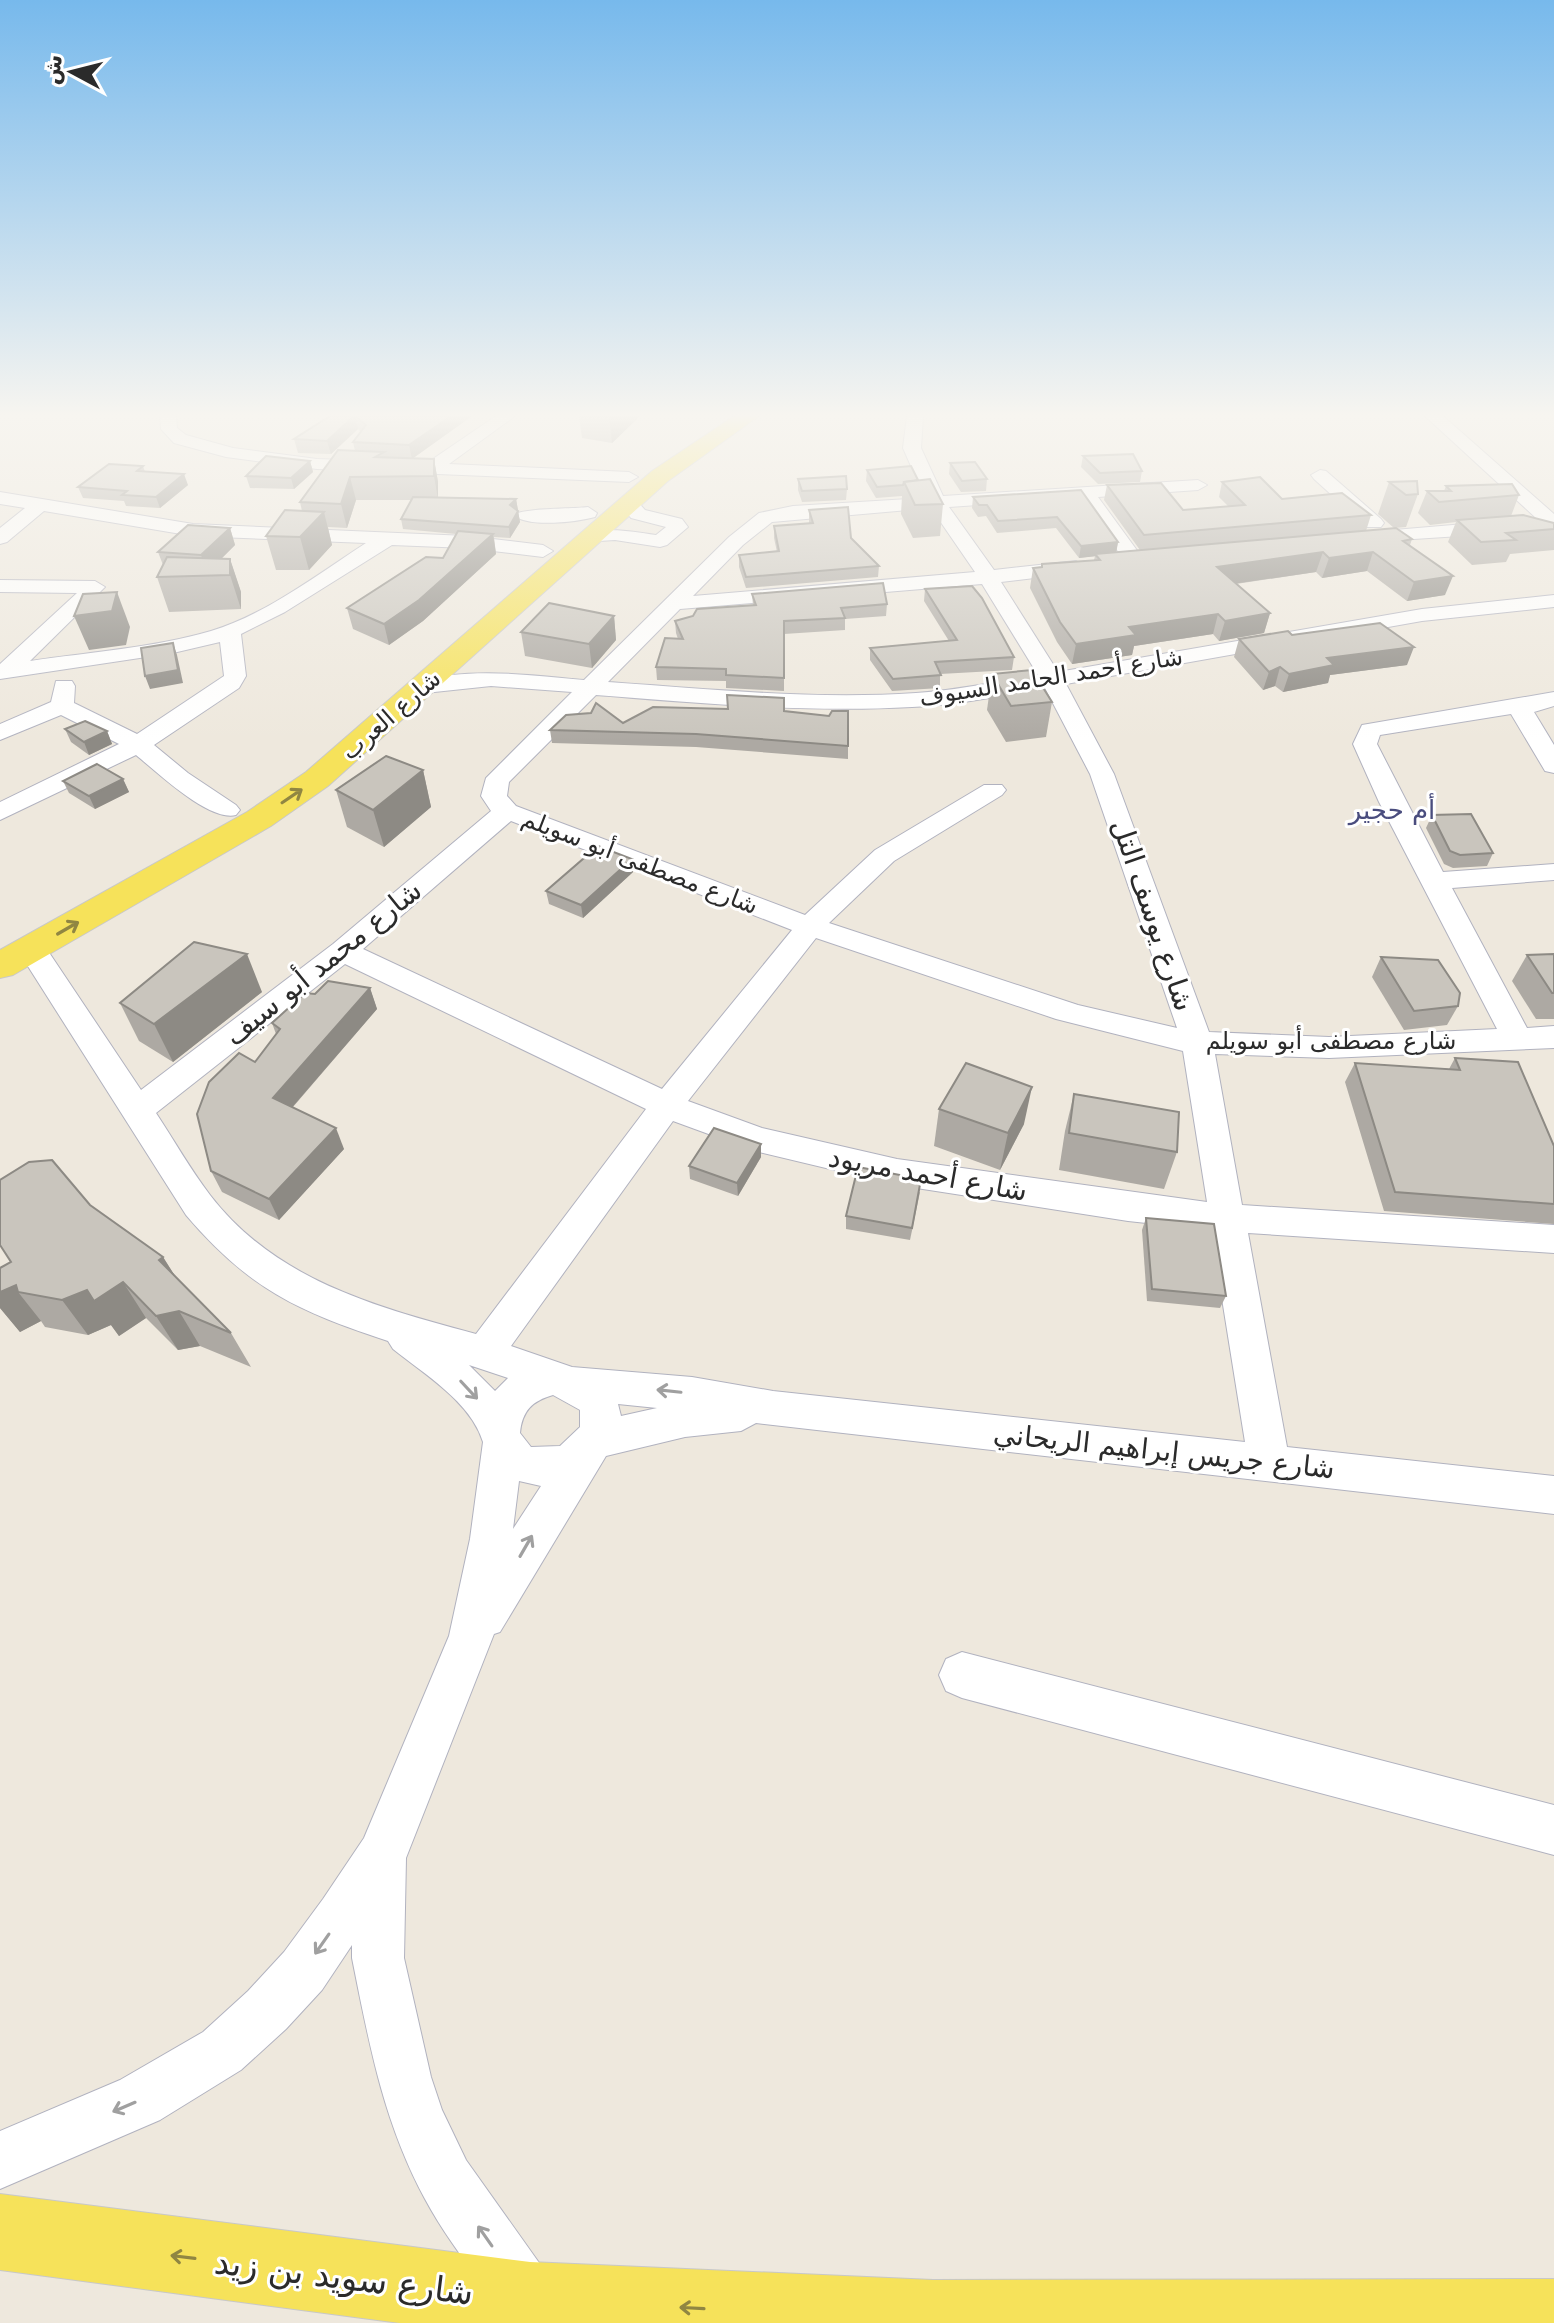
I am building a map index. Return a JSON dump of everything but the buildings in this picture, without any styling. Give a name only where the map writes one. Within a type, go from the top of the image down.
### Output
[{"type":"main road","name":"شارع العرب","points":[[0,966],[28,934],[227,810],[324,743],[427,657],[550,545],[589,525]]},
{"type":"main road","name":"شارع العرب","points":[[28,934],[290,798],[350,753],[425,686],[589,525]]},
{"type":"main road","name":"شارع سويد بن زيد","points":[[0,2232],[530,2301],[933,2319],[1554,2318]]},
{"type":"street","points":[[0,538],[16,524]]},
{"type":"street","points":[[159,524],[193,530],[550,545]]},
{"type":"street","points":[[519,524],[550,545]]},
{"type":"street","points":[[623,534],[626,524]]},
{"type":"street","points":[[589,525],[660,541],[678,527],[676,524]]},
{"type":"street","name":"شارع مصطفى أبو سويلم","points":[[757,524],[736,541],[492,788],[496,804],[507,811],[932,970],[1122,1026],[1197,1042],[1287,1046],[1554,1037]]},
{"type":"street","name":"شارع يوسف التل","points":[[951,524],[989,578],[1052,680],[1102,774],[1197,1042],[1269,1462]]},
{"type":"street","points":[[677,603],[989,578],[1141,559],[1112,524]]},
{"type":"street","points":[[1375,524],[1389,537]]},
{"type":"street","points":[[1341,540],[1537,524]]},
{"type":"street","points":[[3,672],[202,641],[230,632],[278,608],[387,539]]},
{"type":"street","points":[[0,586],[95,587],[3,672]]},
{"type":"street","name":"شارع أحمد الحامد السيوف","points":[[425,686],[461,679],[497,677],[592,687],[868,702],[959,696],[1422,615],[1554,601]]},
{"type":"street","points":[[0,812],[138,744],[233,681],[230,632]]},
{"type":"street","points":[[466,648],[476,664],[497,677]]},
{"type":"street","points":[[62,706],[65,663]]},
{"type":"street","points":[[1518,1039],[1392,802],[1365,738],[1370,730],[1554,699]]},
{"type":"street","points":[[1526,704],[1522,712],[1554,766]]},
{"type":"street","points":[[62,706],[138,744],[179,778],[227,810]]},
{"type":"street","points":[[0,733],[62,706]]},
{"type":"street","points":[[484,1353],[666,1105],[809,924],[890,852],[925,828],[973,806],[993,790]]},
{"type":"street","name":"شارع محمد أبو سيف","points":[[136,1111],[343,951],[507,811]]},
{"type":"street","points":[[1434,881],[1554,872]]},
{"type":"street","name":"شارع جريس إبراهيم الريحاني","points":[[28,934],[136,1111],[198,1205],[240,1249],[289,1284],[390,1325],[564,1380],[692,1394],[773,1409],[1554,1495]]},
{"type":"street","name":"شارع أحمد مريود","points":[[343,951],[666,1105],[755,1139],[897,1172],[1128,1207],[1228,1218],[1554,1239]]},
{"type":"street","name":"شارع جريس إبراهيم الريحاني","points":[[390,1325],[465,1384],[501,1435]]},
{"type":"street","points":[[0,2160],[140,2100],[222,2051],[267,2010],[303,1971],[382,1856],[471,1636],[590,1445],[600,1420],[599,1409],[589,1390],[564,1380],[534,1382],[517,1392],[504,1407],[491,1539],[471,1636]]},
{"type":"street","name":"شارع جريس إبراهيم الريحاني","points":[[590,1445],[685,1419],[773,1409]]},
{"type":"street","points":[[501,1435],[518,1461],[540,1468],[565,1464],[590,1445]]},
{"type":"street","points":[[962,1675],[1554,1830]]},
{"type":"street","points":[[382,1856],[378,1958],[395,2047],[408,2092],[446,2180],[530,2301]]},
{"type":"district","name":"أم حجير","points":[[1392,810]]}]
